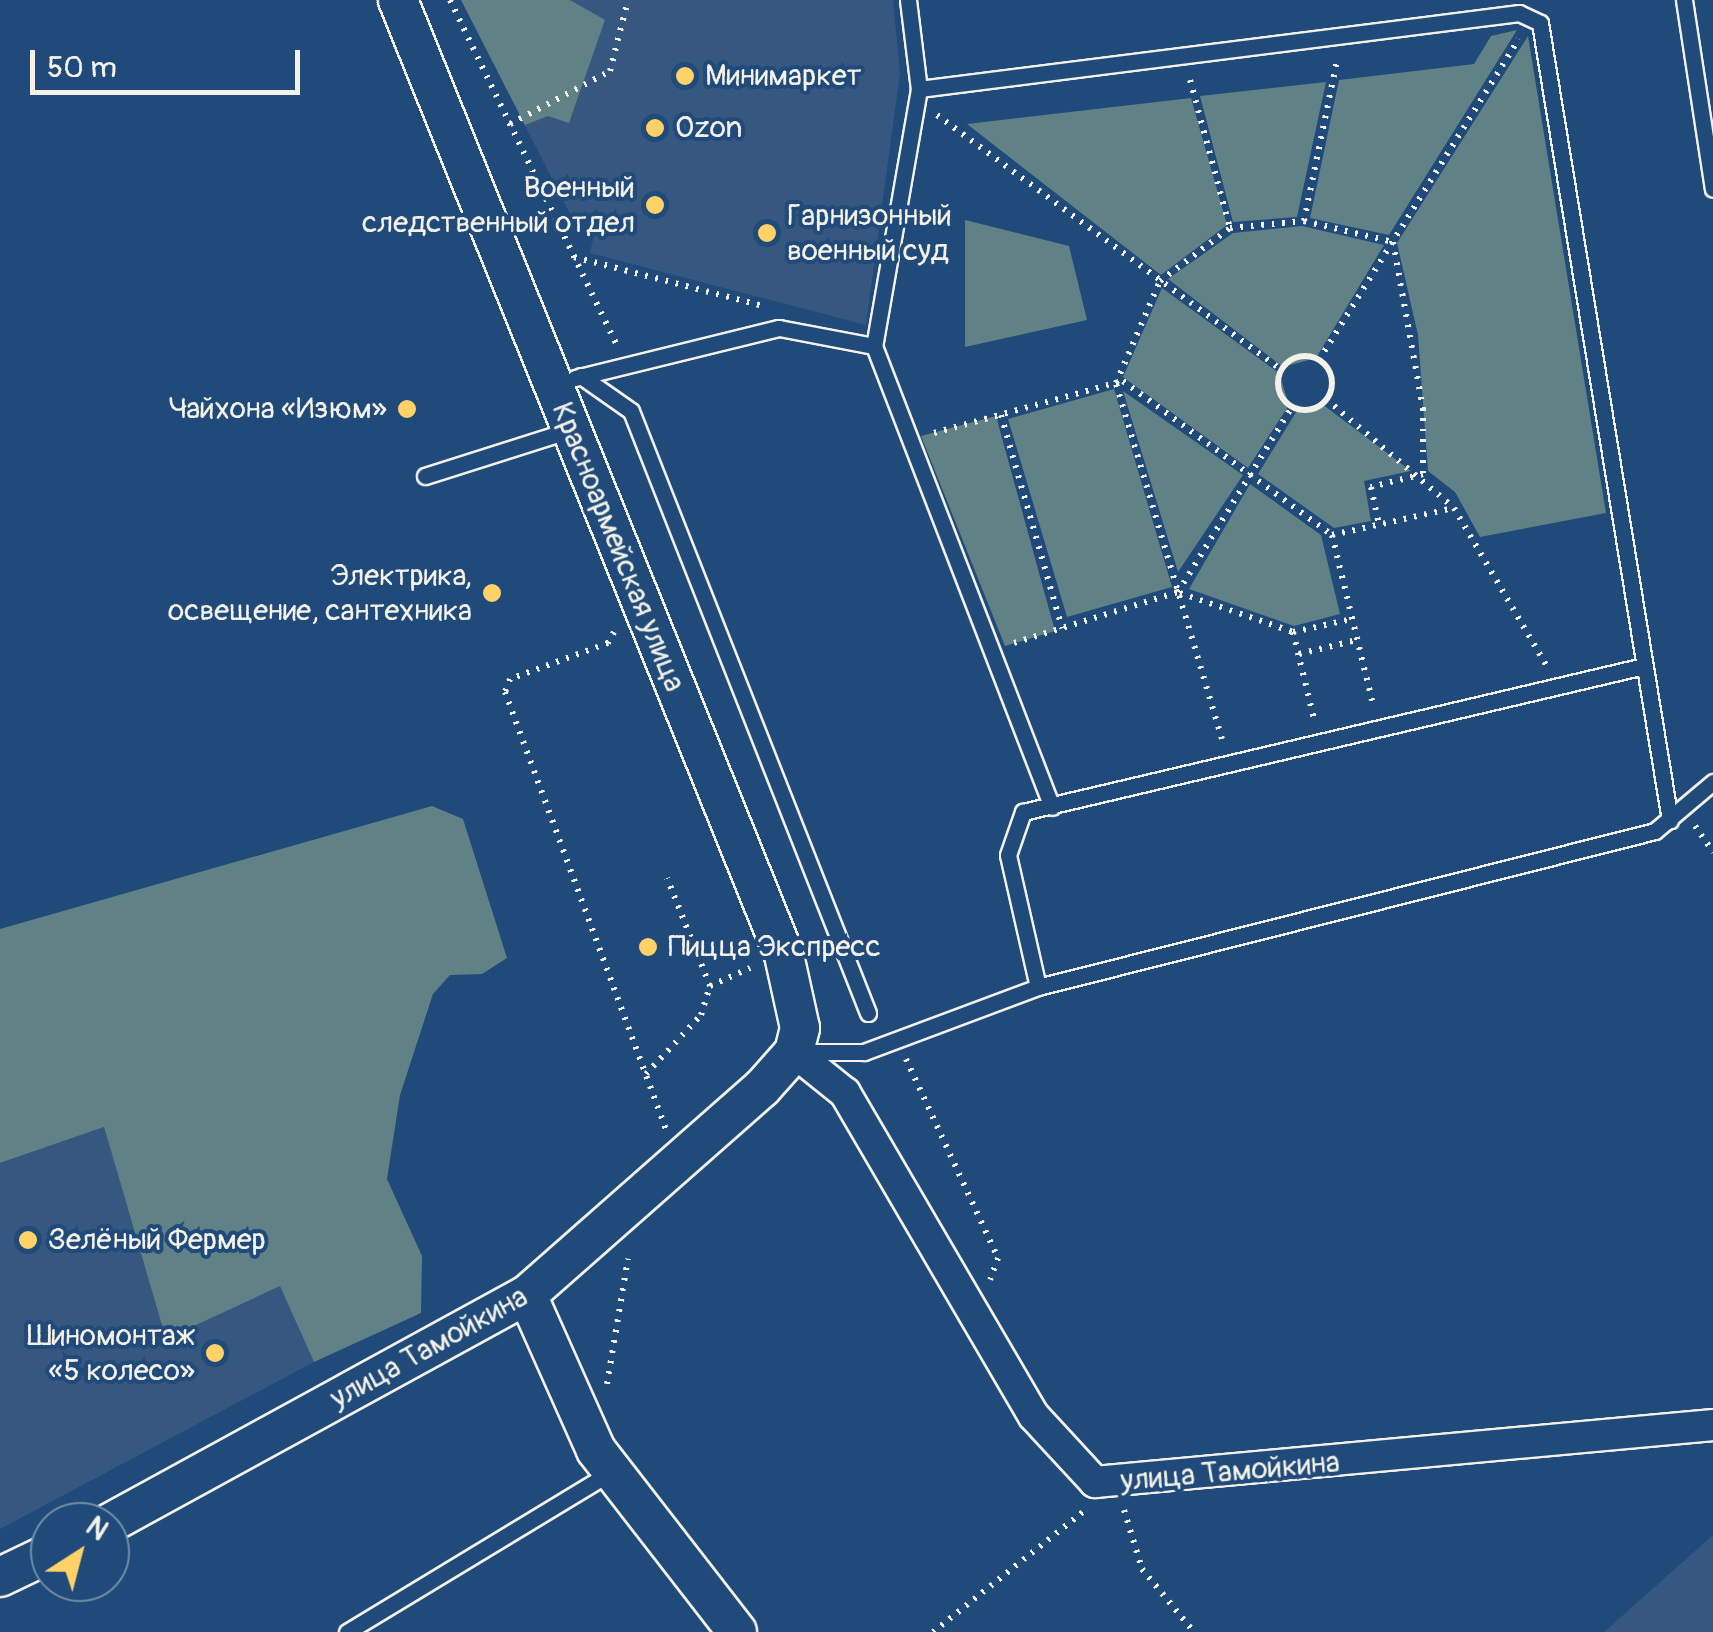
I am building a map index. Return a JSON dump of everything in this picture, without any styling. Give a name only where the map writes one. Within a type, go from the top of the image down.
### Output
[{"type":"street","name":"Красноармейская улица","points":[[398,0],[567,381],[570,430],[784,954],[801,1006],[794,1052]]},
{"type":"street","name":"улица Тамойкина","points":[[130,1512],[528,1295],[762,1088],[794,1052],[845,1092],[976,1318],[1065,1458],[1116,1485],[1713,1425]]},
{"type":"street","points":[[528,1295],[613,1470],[737,1632]]},
{"type":"street","points":[[0,1577],[30,1563]]},
{"type":"lane","points":[[908,0],[919,89],[874,346],[914,438],[1052,807]]},
{"type":"lane","points":[[1684,0],[1713,189]]},
{"type":"lane","points":[[919,89],[1532,16],[1543,34],[1670,820]]},
{"type":"lane","points":[[567,381],[779,328],[874,346]]},
{"type":"lane","points":[[567,381],[631,412],[868,1014]]},
{"type":"lane","points":[[426,476],[570,430]]},
{"type":"lane","points":[[1038,987],[1009,833],[1023,812],[1644,666]]},
{"type":"lane","points":[[794,1052],[898,1041],[1038,987],[1670,820],[1713,782]]},
{"type":"lane","points":[[347,1632],[613,1470]]},
{"type":"path","points":[[510,124],[610,72],[632,1]]},
{"type":"path","points":[[1319,360],[1532,16]]},
{"type":"path","points":[[1304,221],[1341,40]]},
{"type":"path","points":[[1185,60],[1230,228]]},
{"type":"path","points":[[919,89],[936,114],[1281,370]]},
{"type":"path","points":[[1230,764],[1116,383],[1160,280],[1230,228],[1304,221],[1392,242]]},
{"type":"path","points":[[1392,242],[1423,408],[1423,474]]},
{"type":"path","points":[[572,256],[780,310]]},
{"type":"path","points":[[1292,407],[1279,392],[1281,370],[1300,356],[1319,360],[1332,384],[1326,399]]},
{"type":"path","points":[[914,438],[1116,383],[1332,534],[1379,729]]},
{"type":"path","points":[[1326,399],[1423,474],[1454,508],[1558,686]]},
{"type":"path","points":[[1178,592],[1292,407],[1326,399]]},
{"type":"path","points":[[1001,415],[1062,628]]},
{"type":"path","points":[[1379,524],[1371,487],[1423,474]]},
{"type":"path","points":[[1332,534],[1454,508]]},
{"type":"path","points":[[994,650],[1178,592],[1293,632],[1352,618]]},
{"type":"path","points":[[616,626],[608,643],[510,679],[504,692],[666,1130]]},
{"type":"path","points":[[1293,632],[1320,743]]},
{"type":"path","points":[[1299,654],[1358,640]]},
{"type":"path","points":[[646,1074],[702,1014],[710,986],[667,878]]},
{"type":"path","points":[[710,986],[764,962]]},
{"type":"path","points":[[898,1041],[998,1258],[976,1318]]},
{"type":"path","points":[[604,1401],[626,1260],[638,1248]]},
{"type":"path","points":[[933,1632],[1116,1485],[1142,1570],[1194,1632]]},
{"type":"shaded area","points":[[461,0],[893,0],[900,73],[866,325],[590,253],[596,226],[573,220]]},
{"type":"shaded area","points":[[104,1127],[166,1339],[281,1285],[314,1362],[51,1502],[30,1502],[30,1513],[0,1529],[0,1163]]},
{"type":"shaded area","points":[[1713,1535],[1713,1632],[1604,1632]]},
{"type":"green space","points":[[461,0],[570,0],[605,20],[569,123],[548,116],[525,125]]},
{"type":"green space","points":[[1517,30],[1389,235],[1310,218],[1339,80],[1474,64],[1491,36]]},
{"type":"green space","points":[[1528,36],[1606,513],[1480,537],[1455,492],[1428,471],[1418,335],[1397,243]]},
{"type":"green space","points":[[1326,82],[1297,217],[1233,222],[1200,96]]},
{"type":"green space","points":[[1191,98],[1227,225],[1161,275],[967,124]]},
{"type":"green space","points":[[965,220],[1069,246],[1087,320],[965,347]]},
{"type":"green space","points":[[1302,226],[1384,245],[1316,358],[1283,367],[1168,279],[1233,233]]},
{"type":"green space","points":[[1162,288],[1279,373],[1289,405],[1248,468],[1123,377]]},
{"type":"green space","points":[[1114,389],[1172,587],[1067,617],[1008,419]]},
{"type":"green space","points":[[1123,391],[1243,475],[1178,572]]},
{"type":"green space","points":[[1322,404],[1411,471],[1364,481],[1371,521],[1334,528],[1258,474],[1298,409]]},
{"type":"green space","points":[[996,416],[1055,631],[1005,646],[921,436]]},
{"type":"green space","points":[[1250,484],[1321,535],[1340,614],[1294,626],[1189,589]]},
{"type":"green space","points":[[432,806],[463,819],[507,958],[482,974],[450,975],[433,994],[400,1095],[387,1179],[422,1256],[421,1313],[314,1362],[280,1286],[166,1339],[104,1127],[0,1163],[0,929]]},
{"type":"place","name":"Минимаркет","points":[[685,76]]},
{"type":"place","name":"Ozon","points":[[655,128]]},
{"type":"place","name":"Военный следственный отдел","points":[[655,205]]},
{"type":"place","name":"Гарнизонный военный суд","points":[[767,233]]},
{"type":"place","name":"Чайхона «Изюм»","points":[[407,409]]},
{"type":"place","name":"Электрика, освещение, сантехника","points":[[492,593]]},
{"type":"place","name":"Пицца Экспресс","points":[[648,947]]},
{"type":"place","name":"Зелёный Фермер","points":[[28,1240]]},
{"type":"place","name":"Шиномонтаж «5 колесо»","points":[[215,1353]]}]
